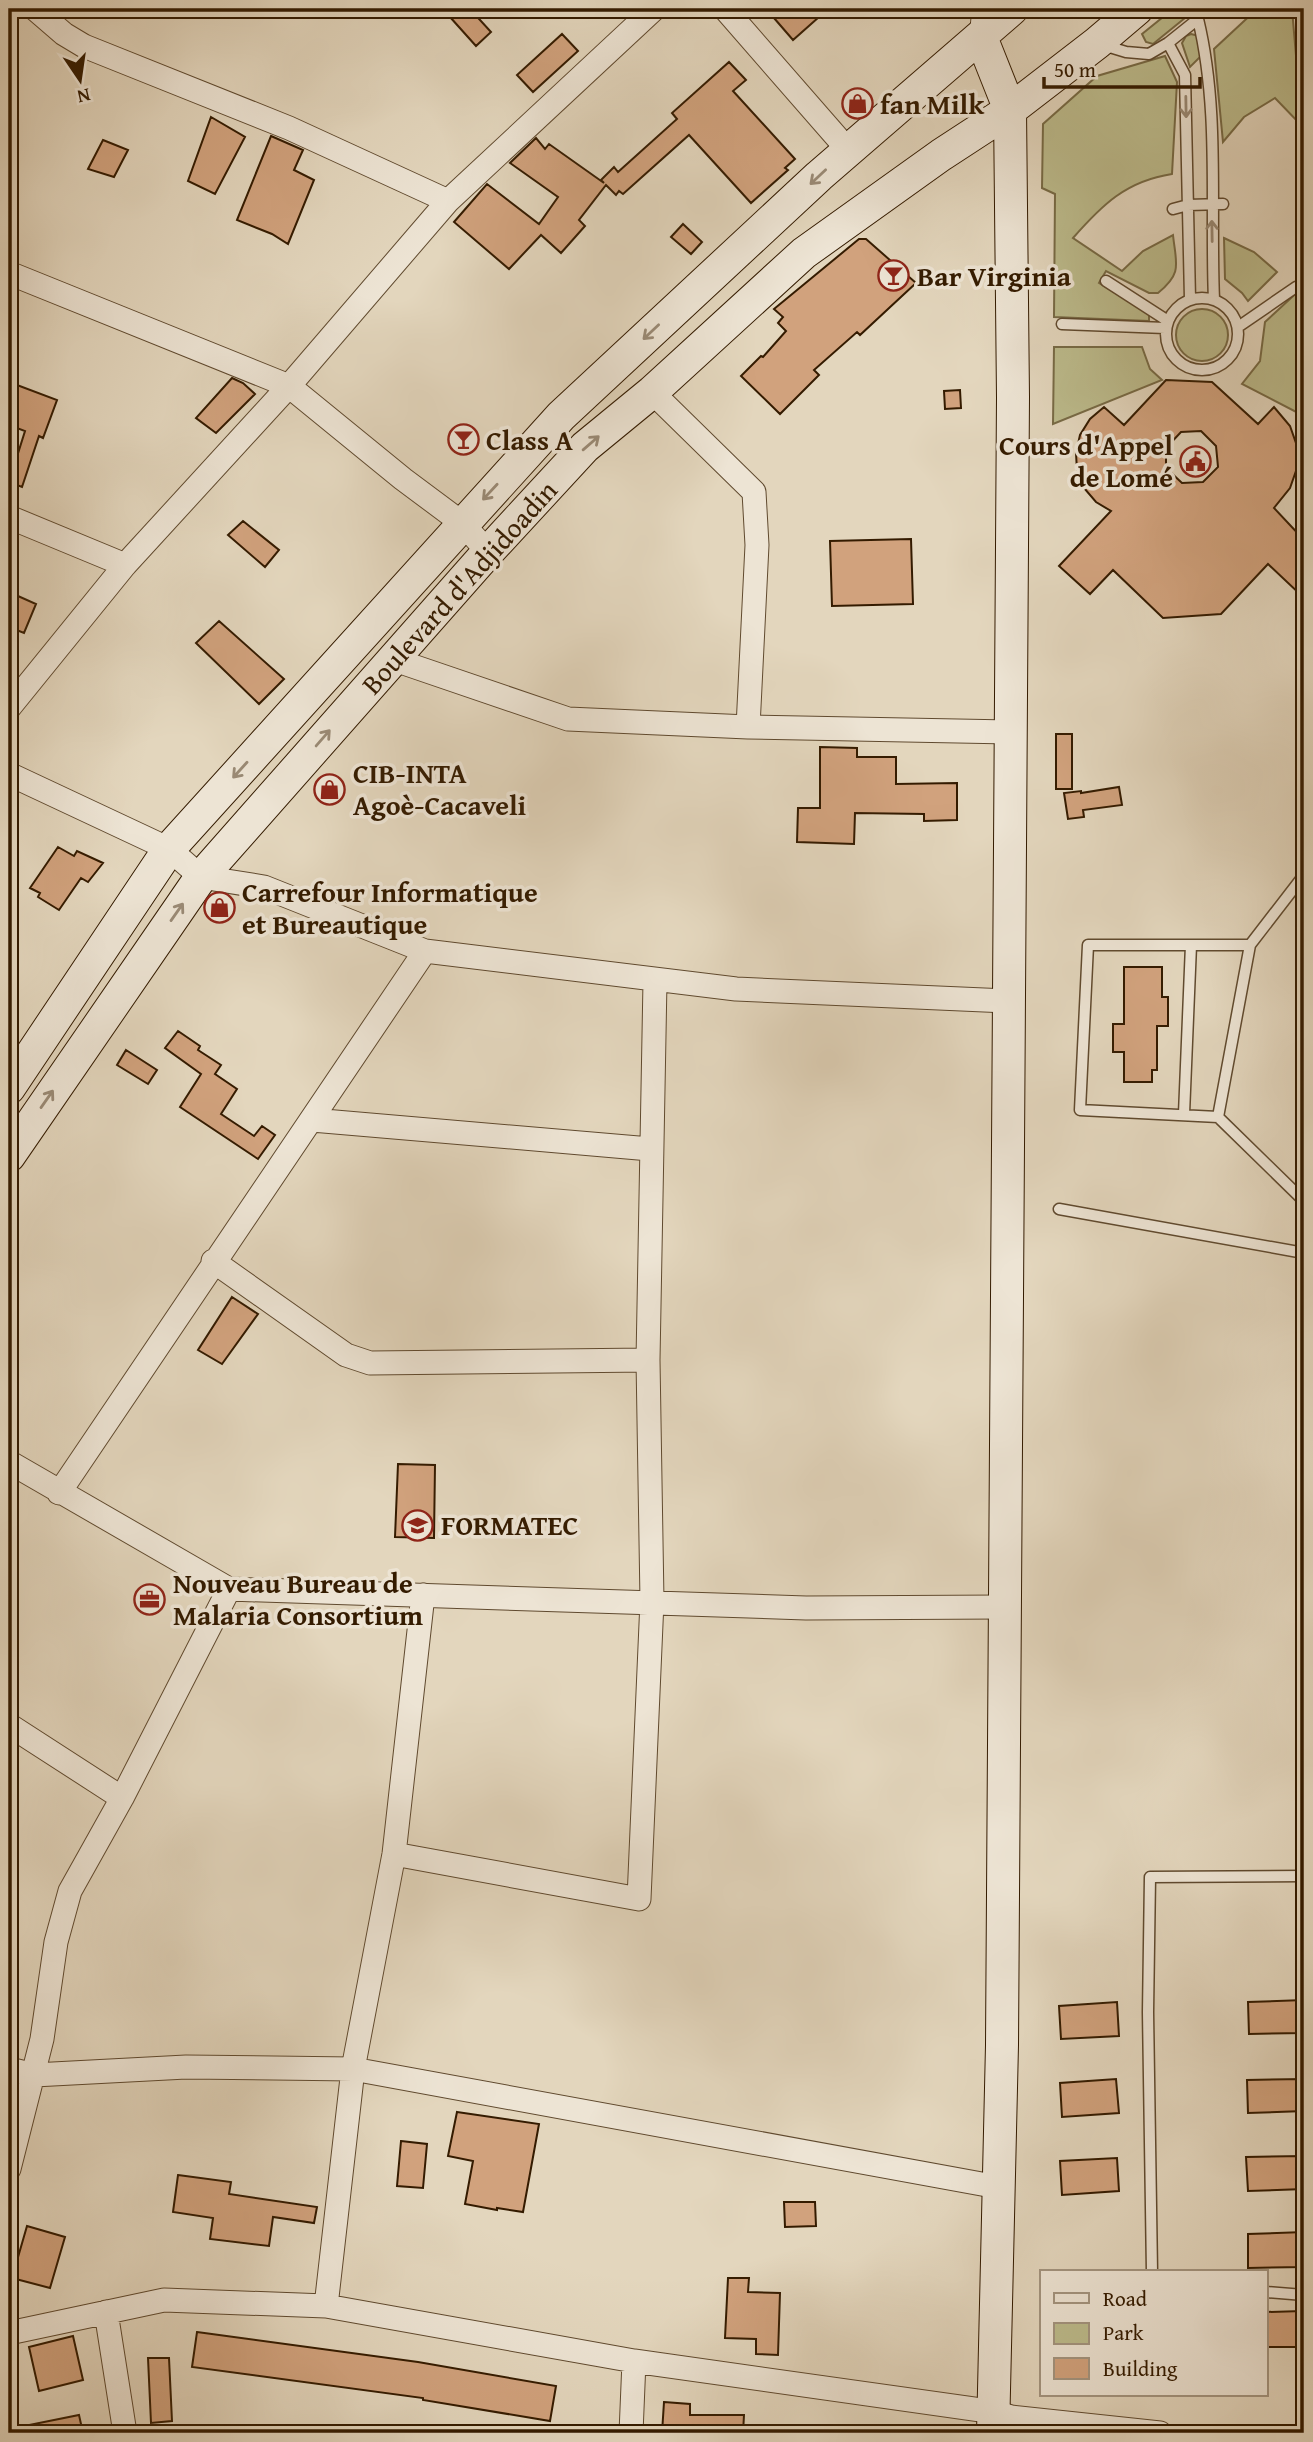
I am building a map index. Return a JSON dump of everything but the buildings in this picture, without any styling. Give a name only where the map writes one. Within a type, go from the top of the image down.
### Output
[{"type":"main road","name":"Boulevard d'Adjidoadin","points":[[9,1088],[169,849],[561,416],[982,23],[1012,9]]},
{"type":"main road","name":"Boulevard d'Adjidoadin","points":[[9,1156],[201,877],[392,659],[585,447],[652,392],[804,253],[941,155],[1010,110],[1137,9]]},
{"type":"main road","points":[[982,23],[1010,110],[1013,411],[1002,2031],[994,2423]]},
{"type":"street","points":[[35,9],[64,34],[84,46],[289,128],[448,201]]},
{"type":"street","points":[[9,708],[125,565],[289,386],[448,201],[654,9]]},
{"type":"street","points":[[725,9],[848,150]]},
{"type":"street","points":[[9,274],[289,386],[403,479],[462,523],[488,552]]},
{"type":"street","points":[[652,392],[754,492],[757,545],[748,727]]},
{"type":"street","points":[[9,517],[125,565]]},
{"type":"street","points":[[392,659],[568,719],[748,727],[1010,732]]},
{"type":"street","points":[[9,774],[169,849],[201,877],[264,887],[425,951],[736,989],[1007,1002]]},
{"type":"street","points":[[59,1493],[425,951]]},
{"type":"street","points":[[394,1854],[639,1899],[652,1601],[648,1360],[654,981]]},
{"type":"street","points":[[312,1120],[650,1149]]},
{"type":"street","points":[[214,1261],[346,1355],[370,1363],[648,1360]]},
{"type":"street","points":[[9,1462],[229,1589],[806,1608],[1003,1607]]},
{"type":"street","points":[[9,2169],[42,2039],[56,1942],[70,1891],[229,1589]]},
{"type":"street","points":[[326,2306],[353,2069],[394,1854],[423,1595]]},
{"type":"street","points":[[9,1725],[121,1798]]},
{"type":"street","points":[[9,2069],[34,2075],[186,2067],[353,2069],[998,2187]]},
{"type":"street","points":[[9,2333],[164,2300],[326,2306],[994,2423],[1011,2417],[1160,2433]]},
{"type":"street","points":[[106,2312],[125,2433]]},
{"type":"street","points":[[631,2433],[634,2361]]},
{"type":"lane","points":[[1097,43],[1126,52],[1149,54],[1168,43],[1199,14]]},
{"type":"lane","points":[[1199,14],[1207,55],[1218,205],[1214,300]]},
{"type":"lane","points":[[1168,43],[1185,75],[1190,296]]},
{"type":"lane","points":[[1173,209],[1188,205],[1218,205]]},
{"type":"lane","points":[[1106,281],[1166,324]]},
{"type":"lane","points":[[1238,327],[1296,287]]},
{"type":"lane","points":[[1190,296],[1214,300],[1228,309],[1238,327],[1236,347],[1231,356],[1214,368],[1194,370],[1176,359],[1166,341],[1166,324],[1180,304],[1190,296]]},
{"type":"lane","points":[[1062,324],[1166,324]]},
{"type":"lane","points":[[1218,1117],[1250,945],[1304,875]]},
{"type":"lane","points":[[1250,945],[1088,945],[1080,1110],[1218,1117],[1304,1200]]},
{"type":"lane","points":[[1184,1114],[1191,945]]},
{"type":"lane","points":[[1059,1209],[1304,1253]]},
{"type":"lane","points":[[1152,2270],[1148,2012],[1150,1877],[1304,1876]]},
{"type":"lane","points":[[1268,2292],[1304,2295]]},
{"type":"green space","points":[[1173,9],[1196,9],[1153,44],[1146,42],[1142,34]]},
{"type":"green space","points":[[1257,9],[1292,9],[1302,126],[1275,98],[1244,117],[1223,142],[1214,49]]},
{"type":"green space","points":[[1186,36],[1199,36],[1203,54],[1190,67],[1182,43]]},
{"type":"green space","points":[[1165,56],[1177,82],[1172,174],[1141,182],[1116,196],[1073,238],[1122,271],[1143,251],[1173,235],[1175,274],[1158,293],[1149,293],[1106,271],[1099,283],[1149,313],[1149,321],[1054,317],[1055,194],[1042,188],[1043,124],[1097,76]]},
{"type":"green space","points":[[1224,238],[1254,252],[1277,272],[1248,301],[1225,279]]},
{"type":"green space","points":[[1304,286],[1304,416],[1242,384],[1260,361],[1265,322]]},
{"type":"green space","points":[[1202,309],[1221,316],[1228,335],[1221,354],[1202,361],[1183,354],[1176,335],[1183,316]]},
{"type":"green space","points":[[1054,347],[1142,347],[1150,369],[1162,380],[1053,424]]},
{"type":"place","name":"fan Milk","points":[[857,104]]},
{"type":"place","name":"Bar Virginia","points":[[894,276]]},
{"type":"place","name":"Class A","points":[[463,440]]},
{"type":"place","name":"Cours d'Appel de Lomé","points":[[1196,461]]},
{"type":"place","name":"CIB-INTA Agoè-Cacaveli","points":[[330,789]]},
{"type":"place","name":"Carrefour Informatique et Bureautique","points":[[219,908]]},
{"type":"place","name":"FORMATEC","points":[[418,1525]]},
{"type":"place","name":"Nouveau Bureau de Malaria Consortium","points":[[150,1599]]}]
